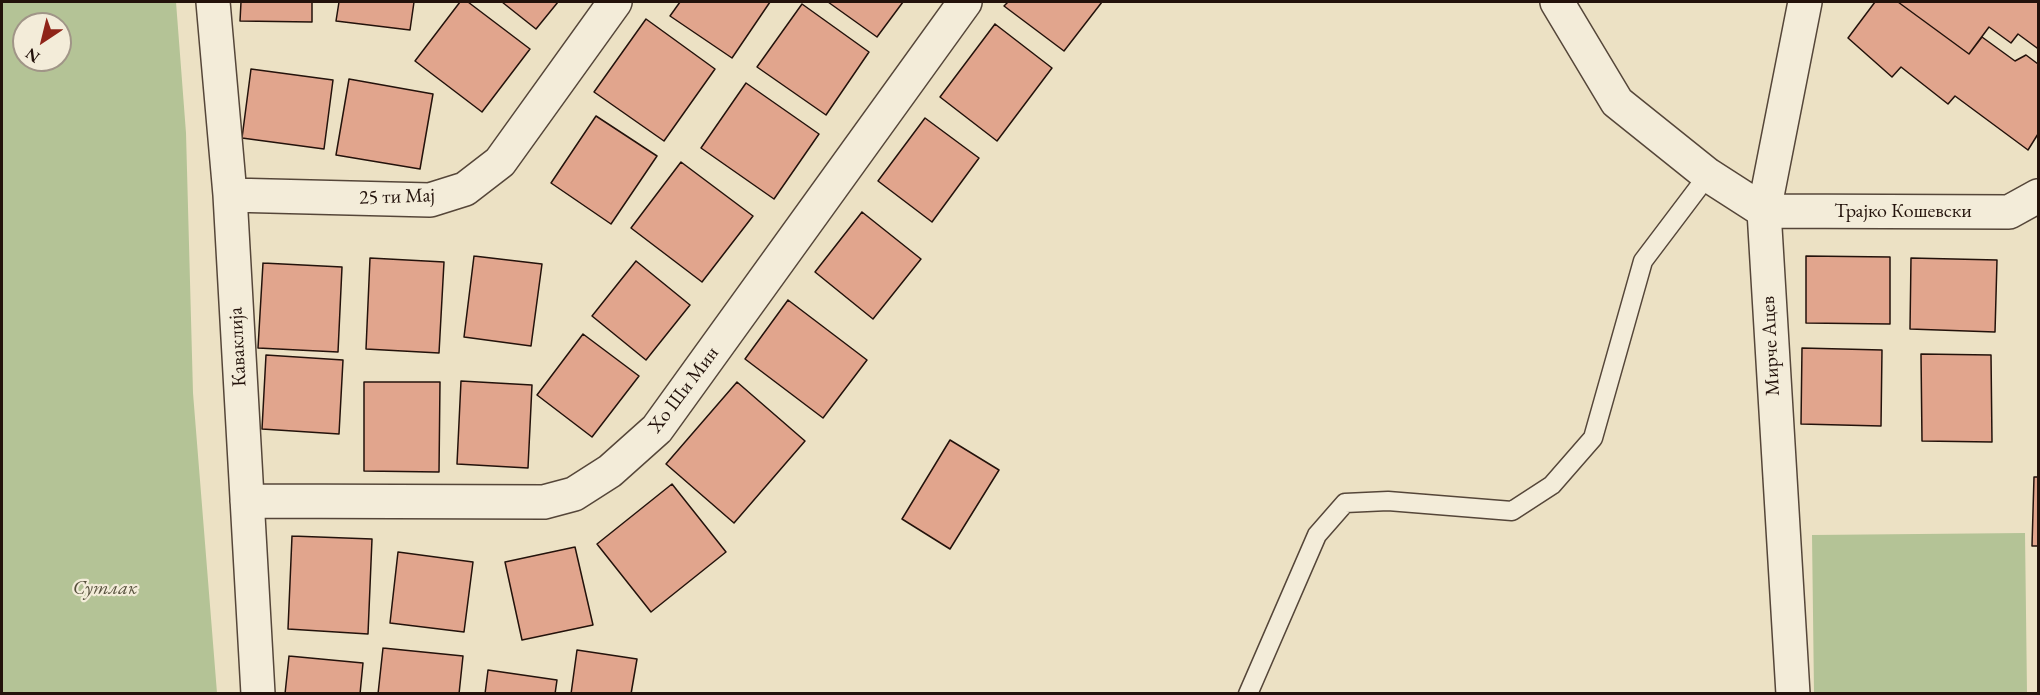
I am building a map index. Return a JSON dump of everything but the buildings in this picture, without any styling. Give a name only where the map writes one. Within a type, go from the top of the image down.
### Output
[{"type":"street","name":"Каваклија","points":[[213,2],[230,195],[258,693]]},
{"type":"street","name":"25 ти Мај","points":[[230,195],[430,200],[465,189],[500,162],[615,2]]},
{"type":"street","name":"Хо Ши Мин","points":[[247,501],[544,502],[574,494],[610,471],[657,429],[965,2]]},
{"type":"street","points":[[1557,2],[1617,102],[1708,175],[1764,211]]},
{"type":"street","name":"Мирче Ацев","points":[[1793,693],[1764,211],[1805,2]]},
{"type":"street","name":"Трајко Кошевски","points":[[1764,211],[2009,212],[2038,196]]},
{"type":"lane","points":[[1248,693],[1317,535],[1345,503],[1388,501],[1512,511],[1552,485],[1593,438],[1643,261],[1708,175]]},
{"type":"green space","name":"Сутлак","points":[[2,2],[176,2],[186,133],[193,393],[217,693],[2,693]]},
{"type":"green space","points":[[2025,533],[2027,693],[1814,693],[1812,535]]}]
